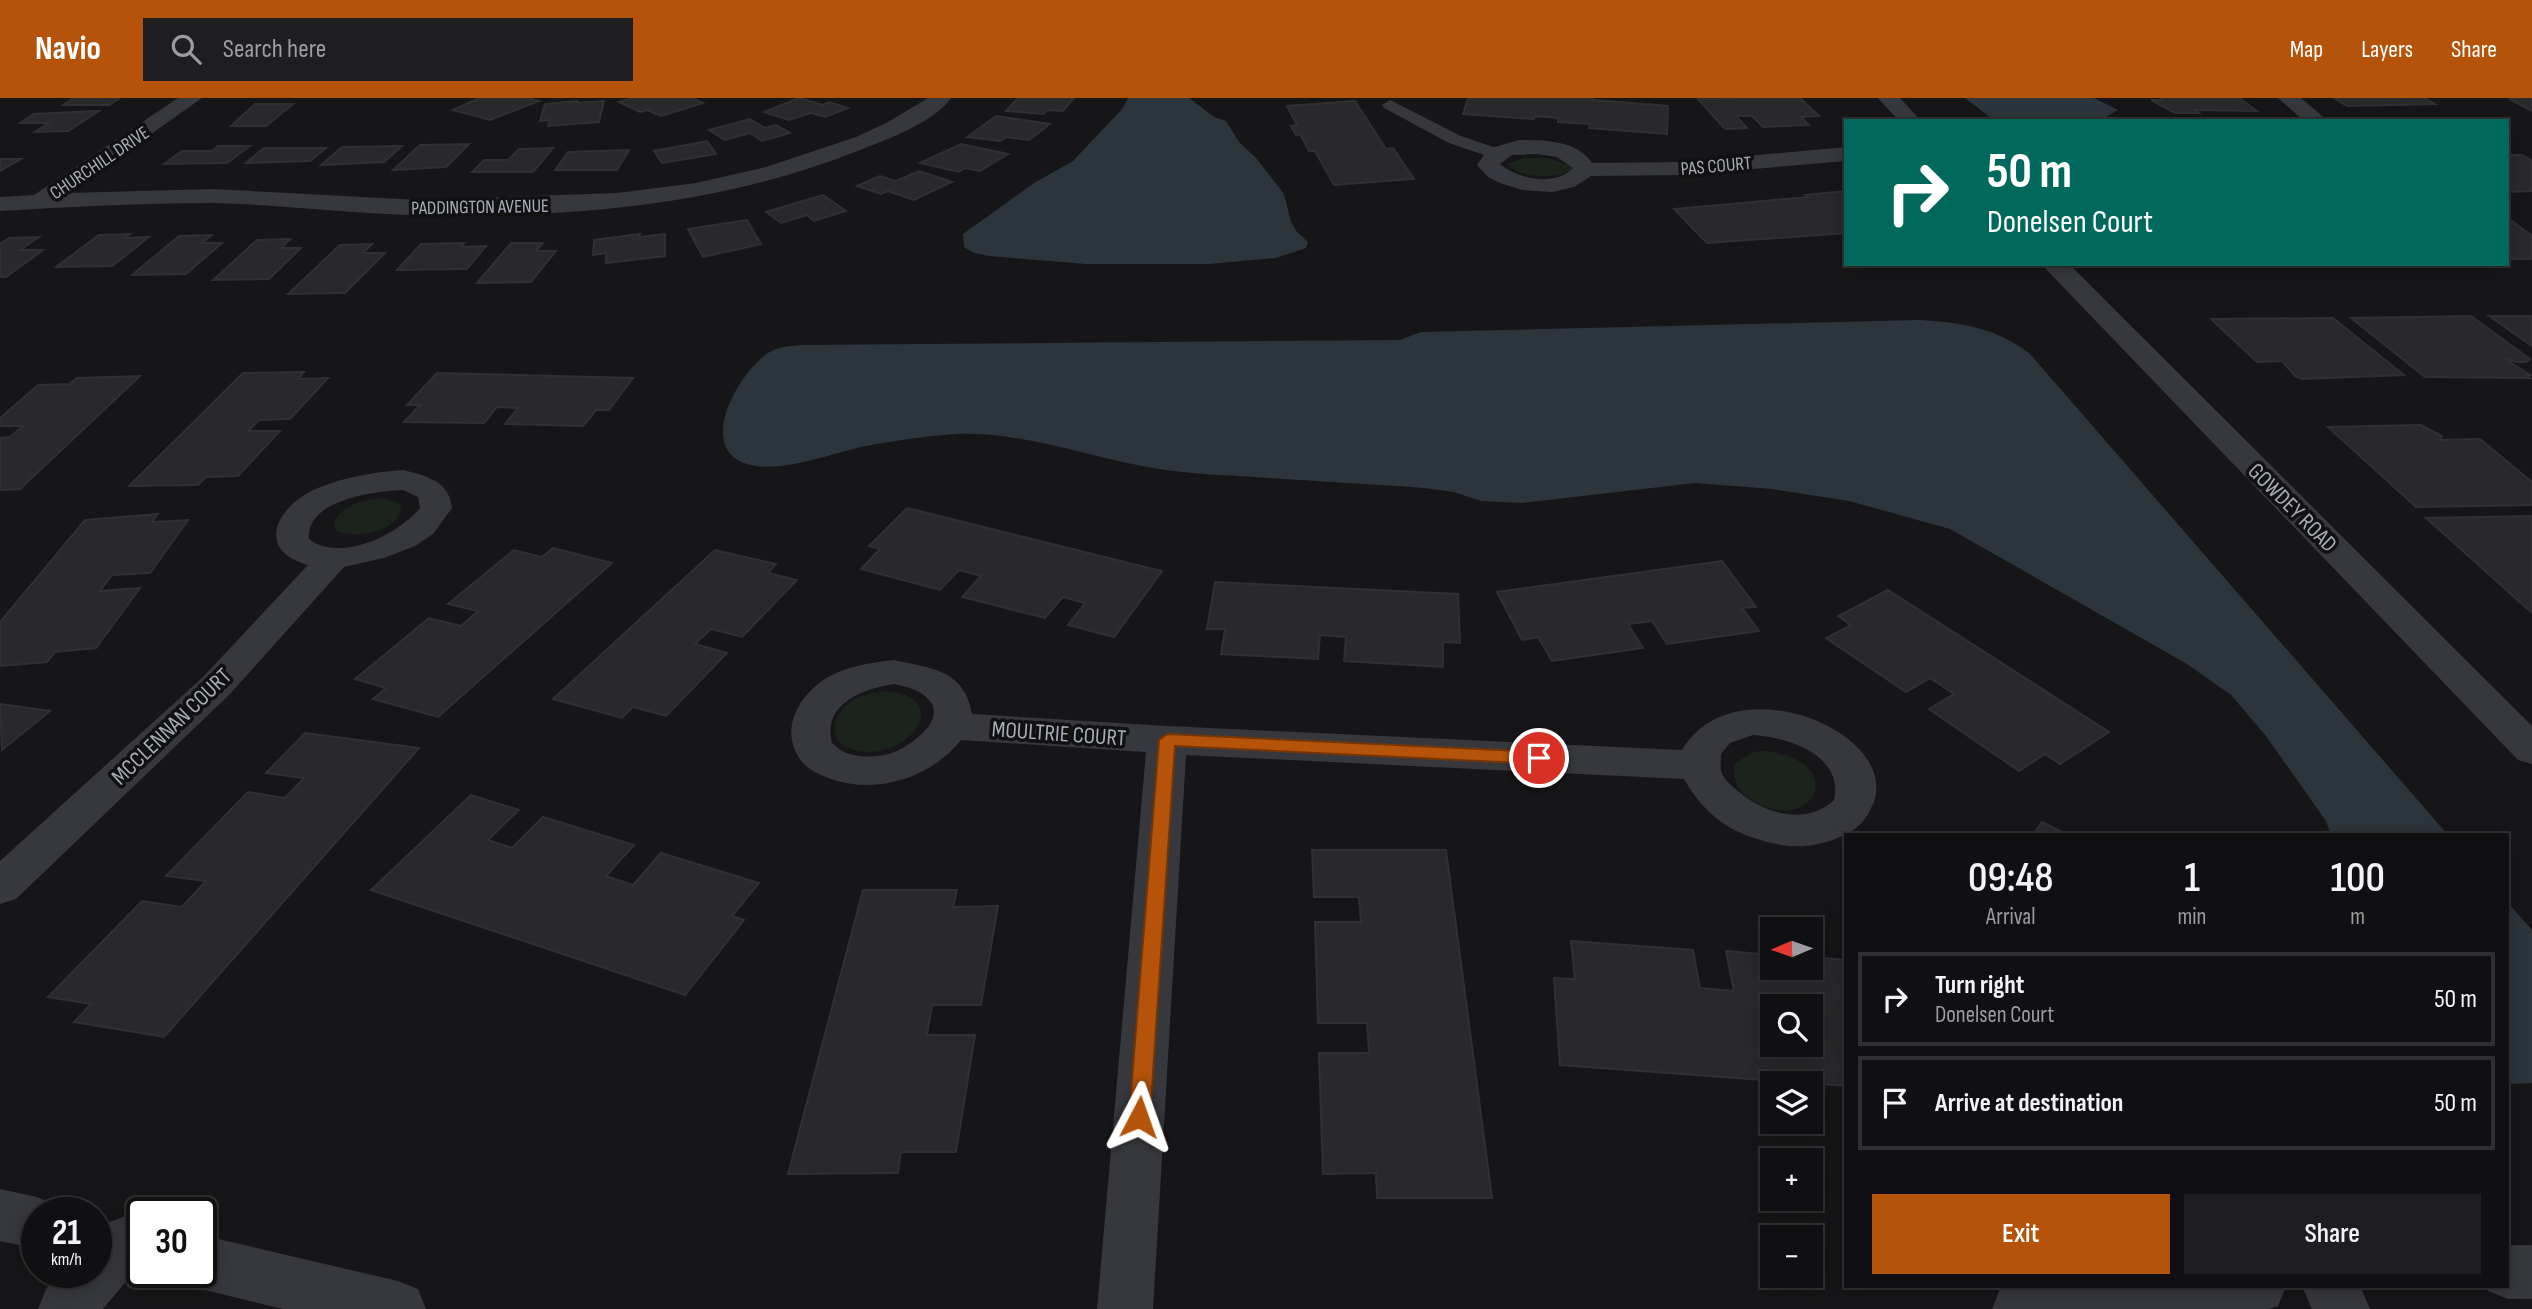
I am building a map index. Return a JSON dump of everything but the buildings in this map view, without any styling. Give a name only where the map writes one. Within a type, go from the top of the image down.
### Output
[{"type":"street","name":"CHURCHILL DRIVE","points":[[40,202],[192,98]]},
{"type":"street","name":"PADDINGTON AVENUE","points":[[0,204],[173,196],[422,207],[555,205],[632,200],[707,190],[791,168],[876,136],[915,116],[941,98]]},
{"type":"street","points":[[1888,98],[1909,119]]},
{"type":"street","points":[[2288,98],[2315,119]]},
{"type":"street","name":"PAS COURT","points":[[1496,154],[1519,147],[1549,149],[1575,157],[1585,169],[1619,172],[1844,154]]},
{"type":"street","points":[[1496,154],[1488,165],[1493,172],[1530,184],[1562,184],[1574,180],[1585,169]]},
{"type":"street","name":"GOWDEY ROAD","points":[[2056,266],[2532,750]]},
{"type":"street","name":"MCCLENNAN COURT","points":[[0,887],[216,686],[334,558]]},
{"type":"street","name":"MOULTRIE COURT","points":[[951,726],[1167,740],[1699,765]]},
{"type":"street","points":[[1125,1309],[1167,740]]},
{"type":"street","points":[[0,1215],[21,1220]]},
{"type":"street","points":[[66,1309],[120,1242]]},
{"type":"street","points":[[217,1266],[398,1309]]},
{"type":"street","points":[[2509,1272],[2532,1272]]},
{"type":"street","points":[[2020,1309],[2058,1303],[2234,1288]]},
{"type":"street","points":[[2331,1288],[2342,1309]]},
{"type":"lane","points":[[1391,105],[1436,130],[1480,150],[1496,154]]},
{"type":"shaded area","points":[[1128,98],[1189,98],[1214,117],[1226,121],[1239,142],[1257,159],[1284,194],[1291,222],[1308,242],[1306,248],[1276,258],[1209,264],[1086,264],[989,256],[974,253],[964,247],[963,234],[1034,183],[1073,161],[1123,108]]},
{"type":"shaded area","points":[[1965,98],[2094,98],[2118,110],[2098,119],[1992,119]]},
{"type":"shaded area","points":[[1523,158],[1548,158],[1576,167],[1561,174],[1541,176],[1521,173],[1507,164]]},
{"type":"shaded area","points":[[1919,320],[1978,328],[2005,338],[2030,354],[2446,833],[2330,833],[2326,821],[2266,736],[2231,695],[2187,664],[1950,529],[1849,501],[1772,489],[1695,483],[1522,503],[1481,501],[1454,492],[1424,488],[1171,471],[1033,441],[982,434],[908,439],[774,467],[747,464],[732,455],[724,443],[723,427],[727,410],[745,376],[768,353],[790,346],[1400,340],[1421,332]]},
{"type":"shaded area","points":[[384,498],[398,503],[401,507],[398,516],[385,528],[365,534],[337,531],[334,526],[336,519],[346,508]]},
{"type":"shaded area","points":[[885,691],[907,696],[919,705],[921,716],[916,728],[906,739],[891,748],[873,752],[844,746],[835,734],[834,726],[840,712],[857,697]]},
{"type":"shaded area","points":[[1764,751],[1792,758],[1809,769],[1815,782],[1813,795],[1804,805],[1789,810],[1770,808],[1748,797],[1741,790],[1735,778],[1735,764],[1752,752]]},
{"type":"shaded area","points":[[2509,904],[2532,930],[2532,1083],[2509,1084]]},
{"type":"route","points":[[1139,1117],[1167,740],[1539,758]]}]
